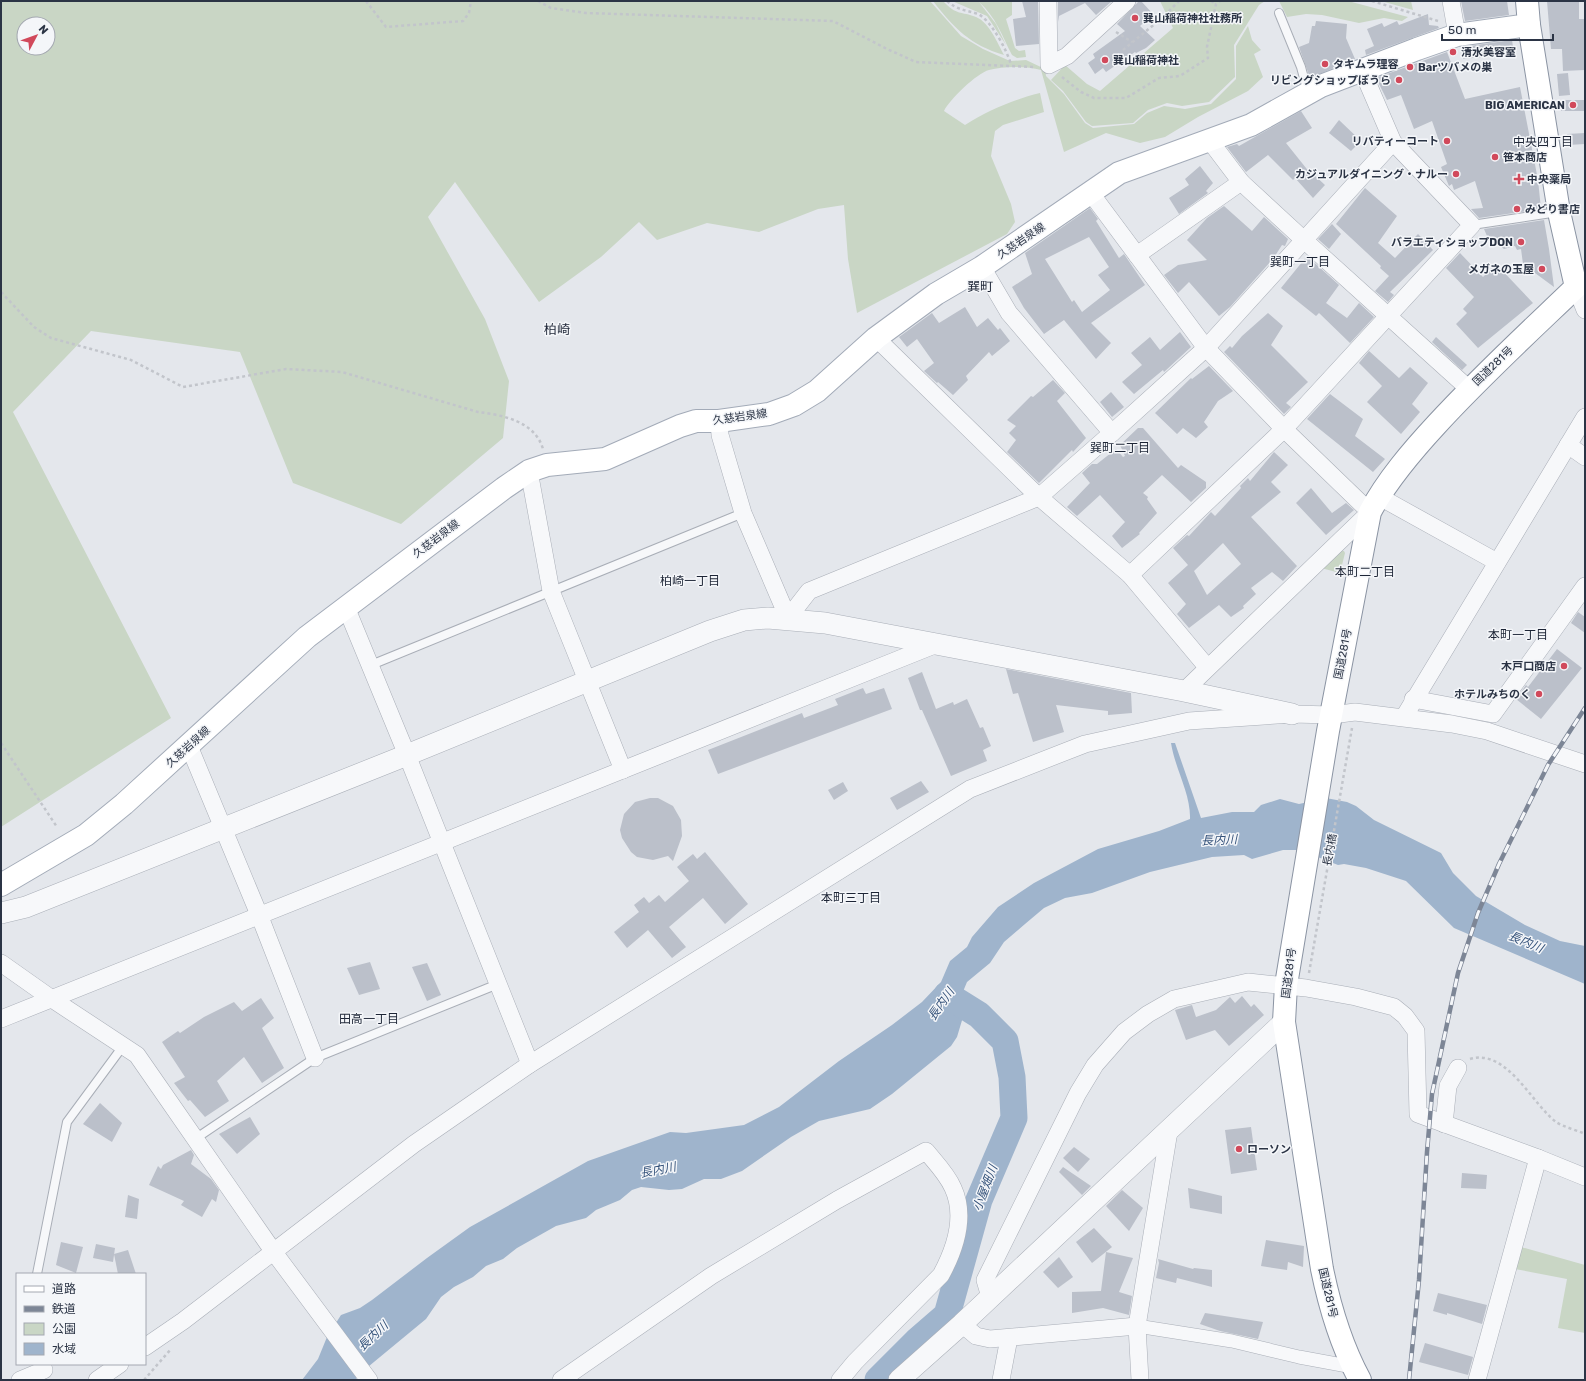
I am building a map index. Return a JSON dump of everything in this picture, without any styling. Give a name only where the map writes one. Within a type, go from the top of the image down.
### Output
[{"type":"main road","points":[[1527,1],[1529,25],[1559,212],[1580,284]]},
{"type":"main road","name":"久慈岩泉線","points":[[1,885],[86,835],[124,804],[308,637],[504,488],[538,468],[605,459],[680,426],[696,421],[719,421],[769,414],[794,405],[817,391],[876,338],[936,294],[982,267],[1119,173],[1251,125],[1321,86],[1456,30],[1529,25]]},
{"type":"main road","name":"国道281号","points":[[1357,1374],[1330,1308],[1322,1269],[1284,1022],[1294,982],[1330,723],[1374,504],[1418,445],[1469,389],[1580,284]]},
{"type":"street","points":[[1048,1],[1050,65],[1067,56],[1127,1]]},
{"type":"street","points":[[1450,1],[1456,30]]},
{"type":"street","points":[[1130,576],[1284,429],[1472,225],[1393,142],[1362,70]]},
{"type":"street","points":[[1210,141],[1241,182],[1469,389]]},
{"type":"street","points":[[788,618],[809,591],[1039,497],[1206,348],[1393,142]]},
{"type":"street","points":[[1137,255],[1241,182]]},
{"type":"street","points":[[1090,192],[1206,348],[1284,429],[1374,504],[1498,562]]},
{"type":"street","points":[[982,267],[1009,313],[1112,433]]},
{"type":"street","points":[[1580,284],[1585,310]]},
{"type":"street","points":[[876,338],[1039,497],[1130,576],[1207,667]]},
{"type":"street","points":[[1404,717],[1413,699],[1498,562],[1585,417]]},
{"type":"street","points":[[719,421],[720,435],[744,513],[788,618]]},
{"type":"street","points":[[1568,446],[1585,457]]},
{"type":"street","points":[[538,468],[551,591],[623,770]]},
{"type":"street","points":[[1184,691],[1374,504]]},
{"type":"street","points":[[1413,699],[1493,714],[1585,586]]},
{"type":"street","points":[[346,607],[371,665],[530,1064]]},
{"type":"street","points":[[1,913],[26,907],[407,755],[710,631],[744,620],[788,618],[825,623],[1184,691],[1330,723],[1355,712],[1404,717],[1487,731],[1585,764]]},
{"type":"street","points":[[1,1019],[260,917],[937,644]]},
{"type":"street","points":[[146,1346],[183,1321],[414,1144],[530,1064],[970,788],[1085,744],[1189,721],[1292,714]]},
{"type":"street","points":[[189,746],[224,828],[316,1058]]},
{"type":"street","points":[[1,963],[52,999],[137,1055],[273,1251],[369,1380]]},
{"type":"street","points":[[990,1297],[985,1280],[1071,1107],[1096,1065],[1124,1032],[1174,999],[1248,982],[1294,982],[1394,1007],[1405,1016],[1416,1031],[1418,1114],[1538,1158],[1585,1178]]},
{"type":"street","points":[[899,1380],[962,1324],[1284,1022]]},
{"type":"street","points":[[1444,1124],[1448,1086],[1458,1068]]},
{"type":"street","points":[[1140,1380],[1137,1326],[1169,1130]]},
{"type":"street","points":[[564,1379],[712,1276],[837,1200],[926,1151],[941,1168],[954,1189],[958,1212],[957,1235],[951,1257],[941,1274],[855,1362],[840,1380]]},
{"type":"street","points":[[1477,1380],[1538,1158]]},
{"type":"street","points":[[962,1324],[976,1336],[990,1339],[1137,1326],[1232,1341],[1299,1357],[1357,1374]]},
{"type":"street","points":[[1001,1380],[1009,1338]]},
{"type":"street","points":[[20,1380],[44,1370],[42,1365]]},
{"type":"street","points":[[97,1380],[119,1365]]},
{"type":"lane","points":[[1279,13],[1301,67],[1308,93]]},
{"type":"lane","points":[[1472,225],[1559,212]]},
{"type":"lane","points":[[371,665],[744,513]]},
{"type":"lane","points":[[195,1139],[316,1058],[498,984]]},
{"type":"lane","points":[[37,1273],[67,1122],[123,1046]]},
{"type":"path","points":[[366,1],[386,27],[463,21],[469,13],[470,1]]},
{"type":"path","points":[[538,1],[551,8],[586,13],[833,21],[886,49],[916,62],[1011,65],[1042,68]]},
{"type":"path","points":[[947,1],[954,7],[980,15],[986,20],[1007,53],[1011,65]]},
{"type":"path","points":[[1123,50],[1162,18],[1179,1]]},
{"type":"path","points":[[1211,1],[1216,4]]},
{"type":"path","points":[[1055,73],[1069,81],[1081,92],[1094,98],[1126,98],[1159,78],[1180,76],[1208,58],[1207,47],[1216,4],[1220,1]]},
{"type":"path","points":[[1372,1],[1456,30]]},
{"type":"path","points":[[1117,32],[1132,42]]},
{"type":"path","points":[[1,292],[34,327],[51,338],[131,360],[183,387],[286,369],[342,372],[478,412],[500,415],[526,425],[541,442],[538,468]]},
{"type":"path","name":"長内橋","points":[[1294,982],[1355,712]]},
{"type":"path","points":[[1,743],[57,827]]},
{"type":"path","points":[[1458,1068],[1471,1058],[1484,1057],[1506,1068],[1556,1122],[1585,1134]]},
{"type":"green space","points":[[1,1],[930,1],[961,36],[983,49],[1010,61],[1026,60],[1045,69],[1046,76],[1064,94],[1085,123],[1093,128],[1134,124],[1147,113],[1164,106],[1185,109],[1211,104],[1236,79],[1236,46],[1248,26],[1252,40],[1261,50],[1254,54],[1263,77],[1248,91],[1198,117],[1165,137],[1140,143],[1106,133],[1064,152],[1041,70],[1022,67],[1001,68],[984,72],[971,81],[957,94],[944,111],[965,125],[1001,106],[1040,93],[1044,112],[1003,125],[995,131],[991,156],[1011,204],[1015,222],[1007,234],[857,313],[848,259],[844,205],[818,209],[759,232],[707,223],[657,240],[639,222],[601,257],[539,302],[455,182],[428,217],[485,319],[509,381],[503,438],[401,524],[293,483],[240,352],[91,331],[13,412],[171,718],[1,827]]},
{"type":"green space","points":[[933,1],[943,1],[956,11],[971,15],[981,20],[993,34],[1004,55],[972,41],[948,19]]},
{"type":"green space","points":[[952,1],[1012,1],[1012,15],[1006,19],[1015,48],[1019,51],[1025,50],[1026,57],[1017,58],[1012,55],[994,20],[979,2],[996,24],[1006,45],[987,16]]},
{"type":"green space","points":[[1160,1],[1265,1],[1259,5],[1234,45],[1235,77],[1209,102],[1182,106],[1167,103],[1148,110],[1133,123],[1092,126],[1086,122],[1063,91],[1051,80],[1065,65],[1087,84],[1100,91],[1173,28]]},
{"type":"green space","points":[[1279,1],[1348,1],[1408,17],[1402,21],[1384,18],[1359,23],[1322,15],[1306,14],[1287,17]]},
{"type":"green space","points":[[1381,1],[1411,1],[1413,10]]},
{"type":"green space","points":[[1341,551],[1344,551],[1345,553],[1340,573],[1321,568]]},
{"type":"green space","points":[[1521,1247],[1585,1265],[1585,1333],[1558,1328],[1567,1279],[1515,1269]]},
{"type":"water","name":"長内川","points":[[1171,743],[1175,743],[1201,818],[1232,812],[1254,812],[1261,805],[1280,799],[1299,804],[1326,798],[1347,802],[1356,806],[1374,820],[1441,853],[1453,873],[1476,896],[1525,925],[1560,941],[1585,946],[1585,984],[1454,928],[1406,881],[1366,868],[1344,864],[1338,865],[1300,850],[1283,850],[1252,859],[1244,855],[1212,857],[1150,872],[1092,893],[1065,898],[1044,908],[1004,942],[990,963],[967,982],[962,994],[963,1017],[957,1037],[951,1046],[892,1094],[870,1109],[819,1121],[791,1137],[742,1171],[721,1179],[704,1179],[682,1189],[669,1190],[641,1187],[632,1190],[620,1200],[596,1210],[586,1218],[556,1226],[517,1248],[503,1259],[486,1266],[473,1277],[454,1287],[441,1297],[426,1319],[357,1376],[356,1380],[302,1380],[318,1359],[327,1337],[341,1315],[360,1308],[372,1300],[470,1227],[588,1161],[670,1132],[686,1133],[744,1125],[779,1107],[839,1061],[892,1025],[922,1002],[941,982],[950,961],[967,947],[972,937],[998,907],[1034,883],[1098,849],[1159,831],[1190,819],[1188,800]]},
{"type":"building","points":[[1022,1],[1038,1],[1039,44],[1016,46],[1013,19],[1026,17]]},
{"type":"building","points":[[1058,1],[1112,1],[1096,15],[1085,3],[1059,16],[1058,22]]},
{"type":"building","points":[[1139,1],[1141,1],[1153,14],[1140,26],[1155,40],[1146,48],[1136,53],[1135,52],[1106,72],[1103,68],[1095,74],[1088,63],[1095,58],[1093,54],[1125,31],[1117,24]]},
{"type":"building","points":[[1461,1],[1507,1],[1509,15],[1465,21]]},
{"type":"building","points":[[1547,1],[1579,1],[1579,19],[1585,19],[1585,70],[1563,71],[1562,49],[1551,49]]},
{"type":"building","points":[[1428,14],[1429,25],[1438,26],[1439,28],[1366,55],[1365,50],[1374,46],[1367,29],[1382,23],[1384,27],[1397,21],[1399,25]]},
{"type":"building","points":[[1316,21],[1347,24],[1346,38],[1355,59],[1310,78],[1299,47],[1309,43],[1312,26],[1315,26]]},
{"type":"building","points":[[1512,40],[1514,54],[1463,59],[1462,47]]},
{"type":"building","points":[[1447,52],[1465,99],[1520,87],[1538,180],[1541,209],[1479,218],[1471,209],[1483,208],[1475,181],[1454,190],[1452,184],[1449,186],[1441,167],[1447,164],[1432,121],[1414,129],[1401,95],[1387,100],[1376,78]]},
{"type":"building","points":[[1568,73],[1570,95],[1559,96],[1557,74]]},
{"type":"building","name":"BIG AMERICAN","points":[[1561,100],[1585,100],[1585,111],[1561,111]]},
{"type":"building","points":[[1301,111],[1312,128],[1286,143],[1310,173],[1311,172],[1325,185],[1313,198],[1295,178],[1293,180],[1268,155],[1246,172],[1227,147],[1237,144],[1239,146]]},
{"type":"building","points":[[1339,120],[1361,141],[1351,151],[1329,133]]},
{"type":"building","points":[[1585,133],[1585,144],[1568,145],[1567,134]]},
{"type":"building","points":[[1200,166],[1213,183],[1206,191],[1208,193],[1179,214],[1169,198],[1189,185],[1185,179]]},
{"type":"building","points":[[1365,188],[1397,216],[1378,243],[1395,258],[1418,234],[1433,250],[1390,292],[1394,295],[1388,302],[1375,291],[1389,276],[1380,268],[1381,266],[1336,224]]},
{"type":"building","points":[[1224,206],[1252,231],[1264,217],[1288,239],[1285,246],[1282,245],[1273,259],[1230,307],[1219,316],[1189,282],[1178,293],[1164,275],[1178,265],[1207,260],[1187,240],[1207,218]]},
{"type":"building","points":[[1090,208],[1098,219],[1096,221],[1119,258],[1124,254],[1145,285],[1091,323],[1111,343],[1096,359],[1064,320],[1044,334],[1024,308],[1012,287],[1032,274],[1025,253]],"holes":[[[1089,237],[1109,267],[1098,275],[1110,290],[1082,312],[1074,300],[1072,302],[1045,259]]]},
{"type":"building","points":[[1544,220],[1554,287],[1535,273],[1530,263],[1523,264],[1521,249],[1517,250],[1515,246],[1504,249],[1487,236],[1484,229]]},
{"type":"building","points":[[1332,224],[1341,234],[1329,249],[1318,239]]},
{"type":"building","points":[[1460,253],[1483,277],[1496,264],[1533,303],[1478,348],[1456,324],[1467,313],[1463,309],[1474,297],[1446,268]]},
{"type":"building","points":[[1307,256],[1339,285],[1326,303],[1347,318],[1359,303],[1374,317],[1350,343],[1319,313],[1316,316],[1281,288]]},
{"type":"building","points":[[965,307],[977,327],[988,318],[998,330],[1000,328],[1010,341],[992,356],[989,352],[966,376],[968,380],[953,395],[924,371],[934,363],[917,339],[907,347],[899,337],[932,313],[939,323]]},
{"type":"building","points":[[1268,313],[1283,326],[1271,345],[1308,382],[1286,403],[1291,407],[1284,414],[1224,352],[1230,346],[1232,348],[1242,336]]},
{"type":"building","points":[[1180,332],[1191,347],[1164,372],[1163,370],[1134,394],[1122,382],[1142,365],[1131,353],[1150,337],[1160,350]]},
{"type":"building","points":[[1436,337],[1467,365],[1462,370],[1432,342]]},
{"type":"building","points":[[1369,351],[1399,378],[1410,367],[1428,383],[1412,404],[1420,412],[1401,434],[1367,402],[1382,386],[1359,363]]},
{"type":"building","points":[[1209,366],[1233,391],[1218,401],[1204,422],[1208,427],[1196,438],[1183,428],[1177,434],[1155,413],[1191,378],[1192,379]]},
{"type":"building","points":[[1053,380],[1065,393],[1057,401],[1086,438],[1039,483],[1007,452],[1016,440],[1009,433],[1016,426],[1007,420],[1031,396],[1033,397]]},
{"type":"building","points":[[1111,392],[1124,407],[1112,417],[1100,402]]},
{"type":"building","points":[[1330,394],[1363,419],[1355,436],[1385,459],[1373,472],[1307,419]]},
{"type":"building","points":[[1138,428],[1143,428],[1178,468],[1181,465],[1206,482],[1206,488],[1191,502],[1162,475],[1143,493],[1148,497],[1147,499],[1157,513],[1139,533],[1140,534],[1122,548],[1112,536],[1125,522],[1100,495],[1077,516],[1067,507],[1090,483],[1082,473],[1092,464],[1097,464],[1116,449],[1123,457],[1125,456],[1120,445]]},
{"type":"building","points":[[1274,452],[1288,465],[1271,482],[1281,492],[1251,517],[1297,566],[1283,581],[1272,572],[1251,588],[1256,594],[1243,606],[1244,608],[1231,617],[1219,605],[1189,628],[1177,614],[1186,604],[1168,583],[1188,565],[1173,548],[1187,535],[1189,536],[1211,512],[1215,516],[1241,488],[1240,486],[1248,478],[1250,481]],"holes":[[[1223,543],[1241,564],[1207,595],[1194,571]]]},
{"type":"building","points":[[1311,488],[1332,513],[1346,503],[1354,510],[1326,535],[1296,503]]},
{"type":"building","points":[[1578,612],[1585,617],[1585,633],[1571,623]]},
{"type":"building","points":[[1557,649],[1582,668],[1541,719],[1516,699],[1526,685],[1528,687]]},
{"type":"building","points":[[1006,669],[1131,693],[1132,713],[1108,715],[1108,711],[1056,705],[1064,732],[1033,742],[1018,693],[1013,694]]},
{"type":"building","points":[[922,672],[936,709],[953,702],[954,705],[967,699],[980,728],[983,727],[991,746],[983,750],[987,761],[951,776],[922,710],[920,710],[908,678]]},
{"type":"building","points":[[863,688],[866,694],[884,688],[892,709],[718,774],[708,750],[802,713],[804,718],[838,705],[835,699]]},
{"type":"building","points":[[921,781],[929,792],[897,810],[890,798]]},
{"type":"building","points":[[843,782],[848,791],[834,800],[828,790]]},
{"type":"building","points":[[650,798],[658,798],[673,806],[681,820],[682,836],[673,861],[668,856],[653,860],[637,857],[631,852],[622,838],[620,830],[624,814],[635,802]]},
{"type":"building","points":[[705,852],[748,904],[725,924],[703,898],[669,927],[686,947],[672,958],[648,930],[627,948],[614,932],[639,912],[634,905],[644,897],[649,903],[659,895],[665,902],[689,881],[677,867],[693,854],[697,859]]},
{"type":"building","points":[[370,962],[380,989],[359,995],[347,968]]},
{"type":"building","points":[[427,963],[441,995],[427,1001],[412,967]]},
{"type":"building","points":[[1242,996],[1251,1007],[1254,1004],[1264,1015],[1229,1046],[1215,1030],[1186,1040],[1175,1010],[1192,1005],[1196,1017],[1216,1010],[1230,997],[1235,1003]]},
{"type":"building","points":[[261,998],[274,1018],[262,1028],[284,1068],[262,1083],[244,1057],[217,1081],[229,1101],[205,1117],[190,1100],[188,1101],[174,1083],[185,1077],[162,1042],[178,1031],[180,1033],[204,1017],[234,1002],[242,1011]]},
{"type":"building","points":[[100,1103],[122,1123],[112,1142],[83,1124]]},
{"type":"building","points":[[250,1117],[260,1134],[237,1154],[219,1134]]},
{"type":"building","points":[[1251,1127],[1257,1170],[1231,1174],[1225,1130]]},
{"type":"building","points":[[1074,1147],[1090,1159],[1078,1172],[1063,1158]]},
{"type":"building","points":[[191,1150],[194,1155],[191,1164],[211,1179],[219,1190],[216,1202],[212,1199],[202,1217],[181,1205],[184,1201],[149,1185],[158,1166],[161,1169],[163,1165]]},
{"type":"building","points":[[1063,1167],[1091,1186],[1082,1195],[1059,1172]]},
{"type":"building","points":[[1462,1173],[1487,1175],[1486,1189],[1461,1188]]},
{"type":"building","points":[[1188,1188],[1222,1196],[1222,1214],[1190,1208]]},
{"type":"building","points":[[1122,1190],[1143,1208],[1129,1231],[1106,1206]]},
{"type":"building","points":[[128,1195],[139,1199],[137,1219],[125,1217]]},
{"type":"building","points":[[1094,1228],[1112,1247],[1092,1263],[1076,1242]]},
{"type":"building","points":[[1266,1240],[1304,1246],[1303,1267],[1288,1262],[1287,1270],[1261,1266]]},
{"type":"building","points":[[61,1242],[83,1247],[76,1273],[56,1265]]},
{"type":"building","points":[[96,1244],[115,1248],[113,1262],[93,1258]]},
{"type":"building","points":[[128,1250],[136,1273],[118,1273],[114,1254]]},
{"type":"building","points":[[1106,1252],[1133,1258],[1119,1292],[1132,1296],[1129,1315],[1103,1308],[1072,1313],[1072,1292],[1101,1291]]},
{"type":"building","points":[[1059,1257],[1073,1277],[1058,1288],[1043,1272]]},
{"type":"building","points":[[1158,1259],[1193,1269],[1212,1270],[1212,1287],[1177,1278],[1176,1283],[1156,1278],[1159,1263]]},
{"type":"building","points":[[1438,1293],[1487,1305],[1482,1324],[1447,1313],[1447,1315],[1433,1311]]},
{"type":"building","points":[[1205,1313],[1263,1322],[1258,1339],[1220,1331],[1200,1324]]},
{"type":"building","points":[[1425,1343],[1473,1357],[1468,1375],[1419,1362]]},
{"type":"waterway","name":"小屋畑川","points":[[878,1380],[917,1341],[947,1315],[979,1200],[1014,1118],[1012,1077],[1005,1041],[979,1015],[947,995]]},
{"type":"railway","points":[[1409,1380],[1419,1280],[1432,1094],[1458,973],[1478,913],[1499,864],[1548,765],[1585,708]]},
{"type":"place","name":"巽山稲荷神社社務所","points":[[1135,18]]},
{"type":"place","name":"清水美容室","points":[[1453,52]]},
{"type":"place","name":"巽山稲荷神社","points":[[1105,60]]},
{"type":"place","name":"タキムラ理容","points":[[1325,64]]},
{"type":"place","name":"Barツバメの巣","points":[[1410,67]]},
{"type":"place","name":"リビングショップぼうら","points":[[1399,80]]},
{"type":"place","name":"BIG AMERICAN","points":[[1573,105]]},
{"type":"place","name":"リバティーコート","points":[[1447,141]]},
{"type":"place","name":"笹本商店","points":[[1495,157]]},
{"type":"place","name":"カジュアルダイニング・ナルー","points":[[1456,174]]},
{"type":"place","name":"中央薬局","points":[[1519,179]]},
{"type":"place","name":"みどり書店","points":[[1517,209]]},
{"type":"place","name":"バラエティショップDON","points":[[1521,242]]},
{"type":"place","name":"メガネの玉屋","points":[[1542,269]]},
{"type":"place","name":"木戸口商店","points":[[1564,666]]},
{"type":"place","name":"ホテルみちのく","points":[[1539,694]]},
{"type":"place","name":"ローソン","points":[[1239,1149]]},
{"type":"district","name":"中央四丁目","points":[[1543,142]]},
{"type":"district","name":"巽町一丁目","points":[[1300,262]]},
{"type":"district","name":"巽町","points":[[980,286]]},
{"type":"district","name":"柏崎","points":[[557,329]]},
{"type":"district","name":"巽町二丁目","points":[[1120,448]]},
{"type":"district","name":"本町二丁目","points":[[1365,572]]},
{"type":"district","name":"柏崎一丁目","points":[[690,581]]},
{"type":"district","name":"本町一丁目","points":[[1518,635]]},
{"type":"district","name":"本町三丁目","points":[[851,898]]},
{"type":"district","name":"田高一丁目","points":[[369,1019]]}]
